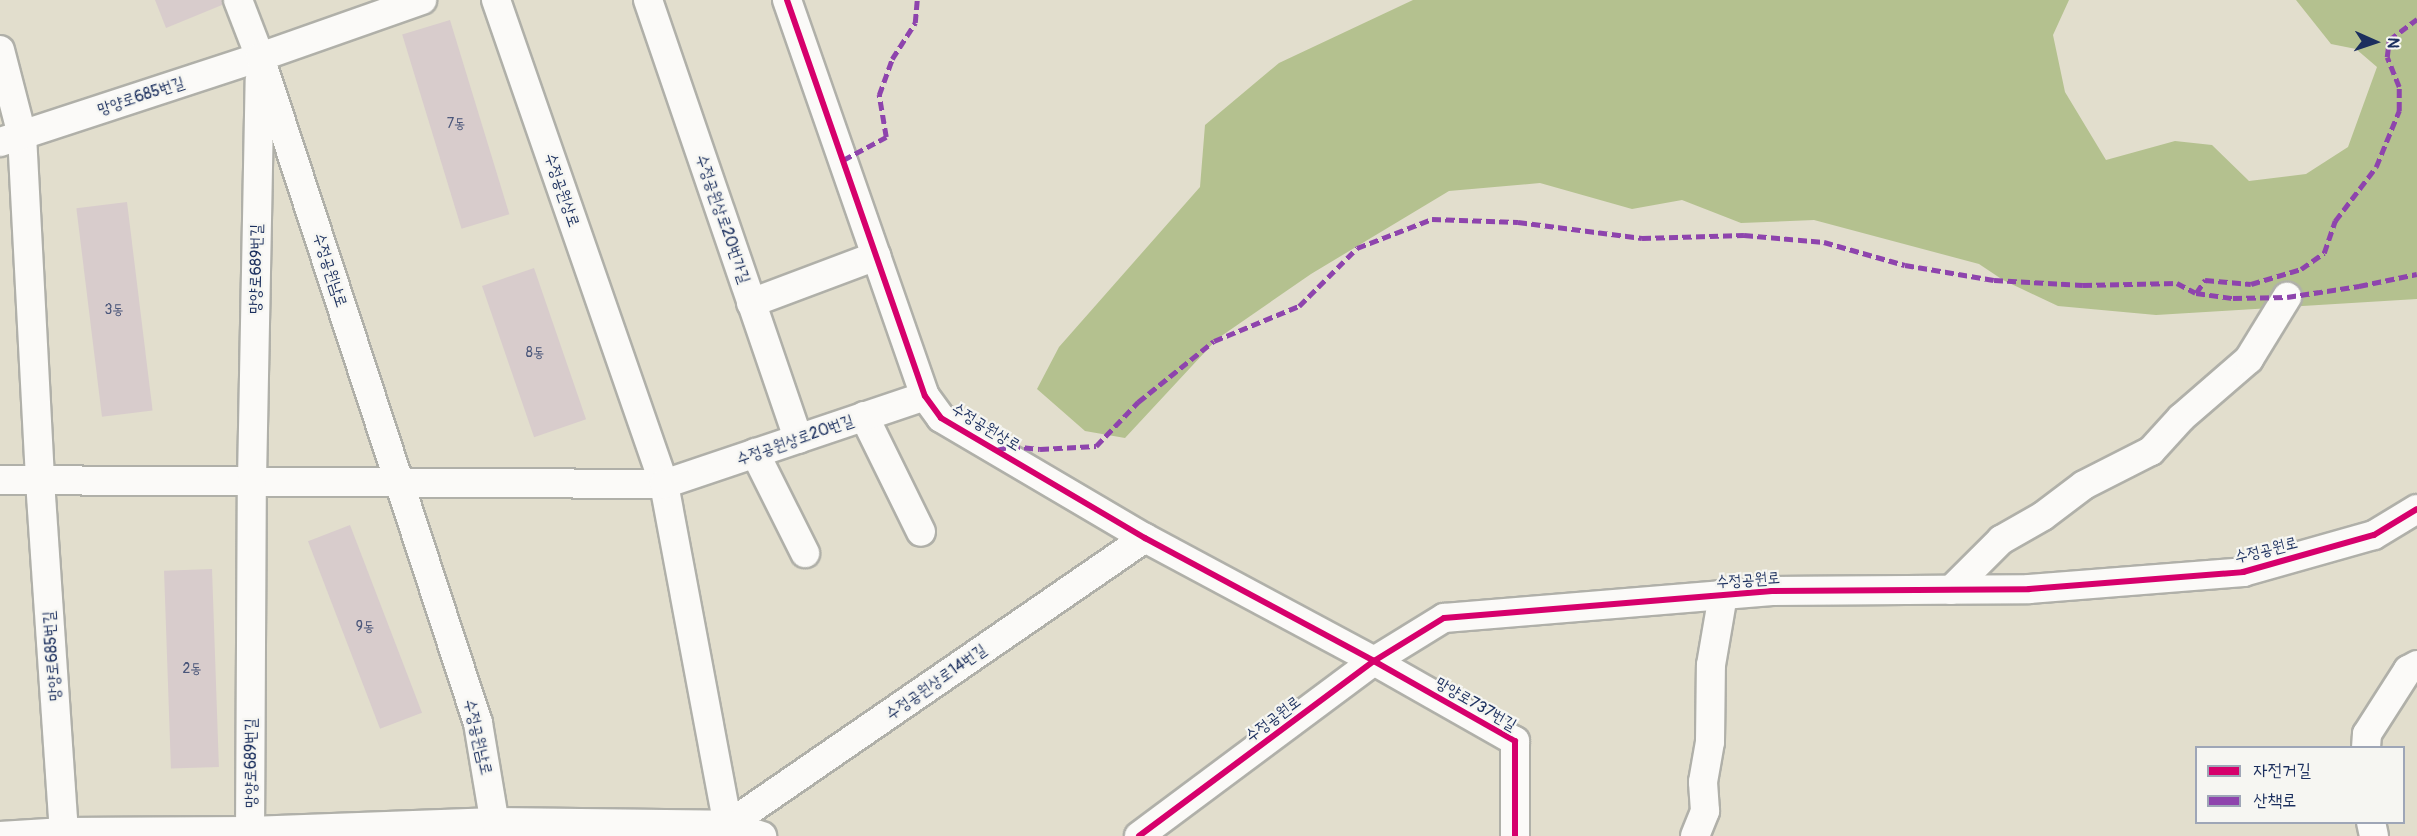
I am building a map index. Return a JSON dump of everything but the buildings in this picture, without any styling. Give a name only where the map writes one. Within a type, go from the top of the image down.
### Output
[{"type":"street","name":"수정공원남로","points":[[238,0],[260,57],[478,723],[497,829]]},
{"type":"street","points":[[260,57],[422,0]]},
{"type":"street","name":"수정공원상로","points":[[496,0],[664,484],[729,831]]},
{"type":"street","name":"수정공원상로20번가길","points":[[648,0],[798,439]]},
{"type":"street","name":"수정공원상로","points":[[787,0],[925,396],[941,417],[1145,538],[1374,661]]},
{"type":"street","name":"망양로685번길","points":[[0,50],[11,139],[40,481],[64,834]]},
{"type":"street","name":"망양로685번길","points":[[11,139],[260,57]]},
{"type":"street","name":"망양로689번길","points":[[260,57],[252,480],[250,833],[497,829]]},
{"type":"street","points":[[751,303],[876,256]]},
{"type":"street","points":[[1952,590],[2001,540],[2043,516],[2084,485],[2151,451],[2181,418],[2249,359],[2287,297]]},
{"type":"street","name":"수정공원상로20번길","points":[[664,484],[925,396]]},
{"type":"street","points":[[864,416],[921,532]]},
{"type":"street","points":[[755,453],[805,553]]},
{"type":"street","points":[[0,480],[664,484]]},
{"type":"street","name":"수정공원로","points":[[1139,836],[1374,661],[1444,618],[1772,591],[2029,590],[2243,572],[2374,535],[2417,509]]},
{"type":"street","name":"수정공원상로14번길","points":[[729,831],[1145,538]]},
{"type":"street","points":[[1695,836],[1705,811],[1703,782],[1710,742],[1711,665],[1724,595]]},
{"type":"street","name":"망양로737번길","points":[[1374,661],[1515,741],[1515,836]]},
{"type":"street","points":[[2366,746],[2367,734],[2408,670],[2417,664]]},
{"type":"street","points":[[497,829],[729,831],[762,836]]},
{"type":"street","points":[[0,836],[250,833]]},
{"type":"green space","points":[[1413,0],[2069,0],[2053,35],[2065,92],[2106,160],[2175,141],[2212,145],[2249,181],[2306,174],[2348,147],[2377,67],[2356,49],[2331,44],[2296,0],[2417,0],[2417,299],[2156,315],[2058,306],[2003,280],[1979,264],[1814,220],[1741,223],[1682,200],[1632,209],[1540,183],[1449,191],[1311,274],[1217,339],[1125,438],[1085,431],[1037,389],[1059,347],[1200,187],[1205,125],[1279,63]]},
{"type":"marked path","points":[[843,160],[886,137],[879,95],[892,59],[915,23],[917,0]]},
{"type":"marked path","points":[[2196,293],[2205,280],[2251,284],[2301,269],[2324,253],[2335,221],[2376,167],[2399,111],[2399,87],[2387,57],[2389,40],[2417,19]]},
{"type":"marked path","points":[[997,450],[1011,446],[1040,449],[1096,446],[1138,402],[1214,341],[1299,306],[1357,248],[1432,219],[1518,222],[1642,238],[1744,235],[1824,242],[1905,265],[1994,280],[2083,285],[2177,283],[2196,293],[2233,298],[2287,297],[2417,274]]},
{"type":"cycle path","points":[[787,0],[925,396],[941,418],[1145,538],[1374,661],[1515,741],[1515,836]]},
{"type":"cycle path","points":[[1139,836],[1374,661],[1444,618],[1772,591],[2029,589],[2243,572],[2374,535],[2417,509]]}]
